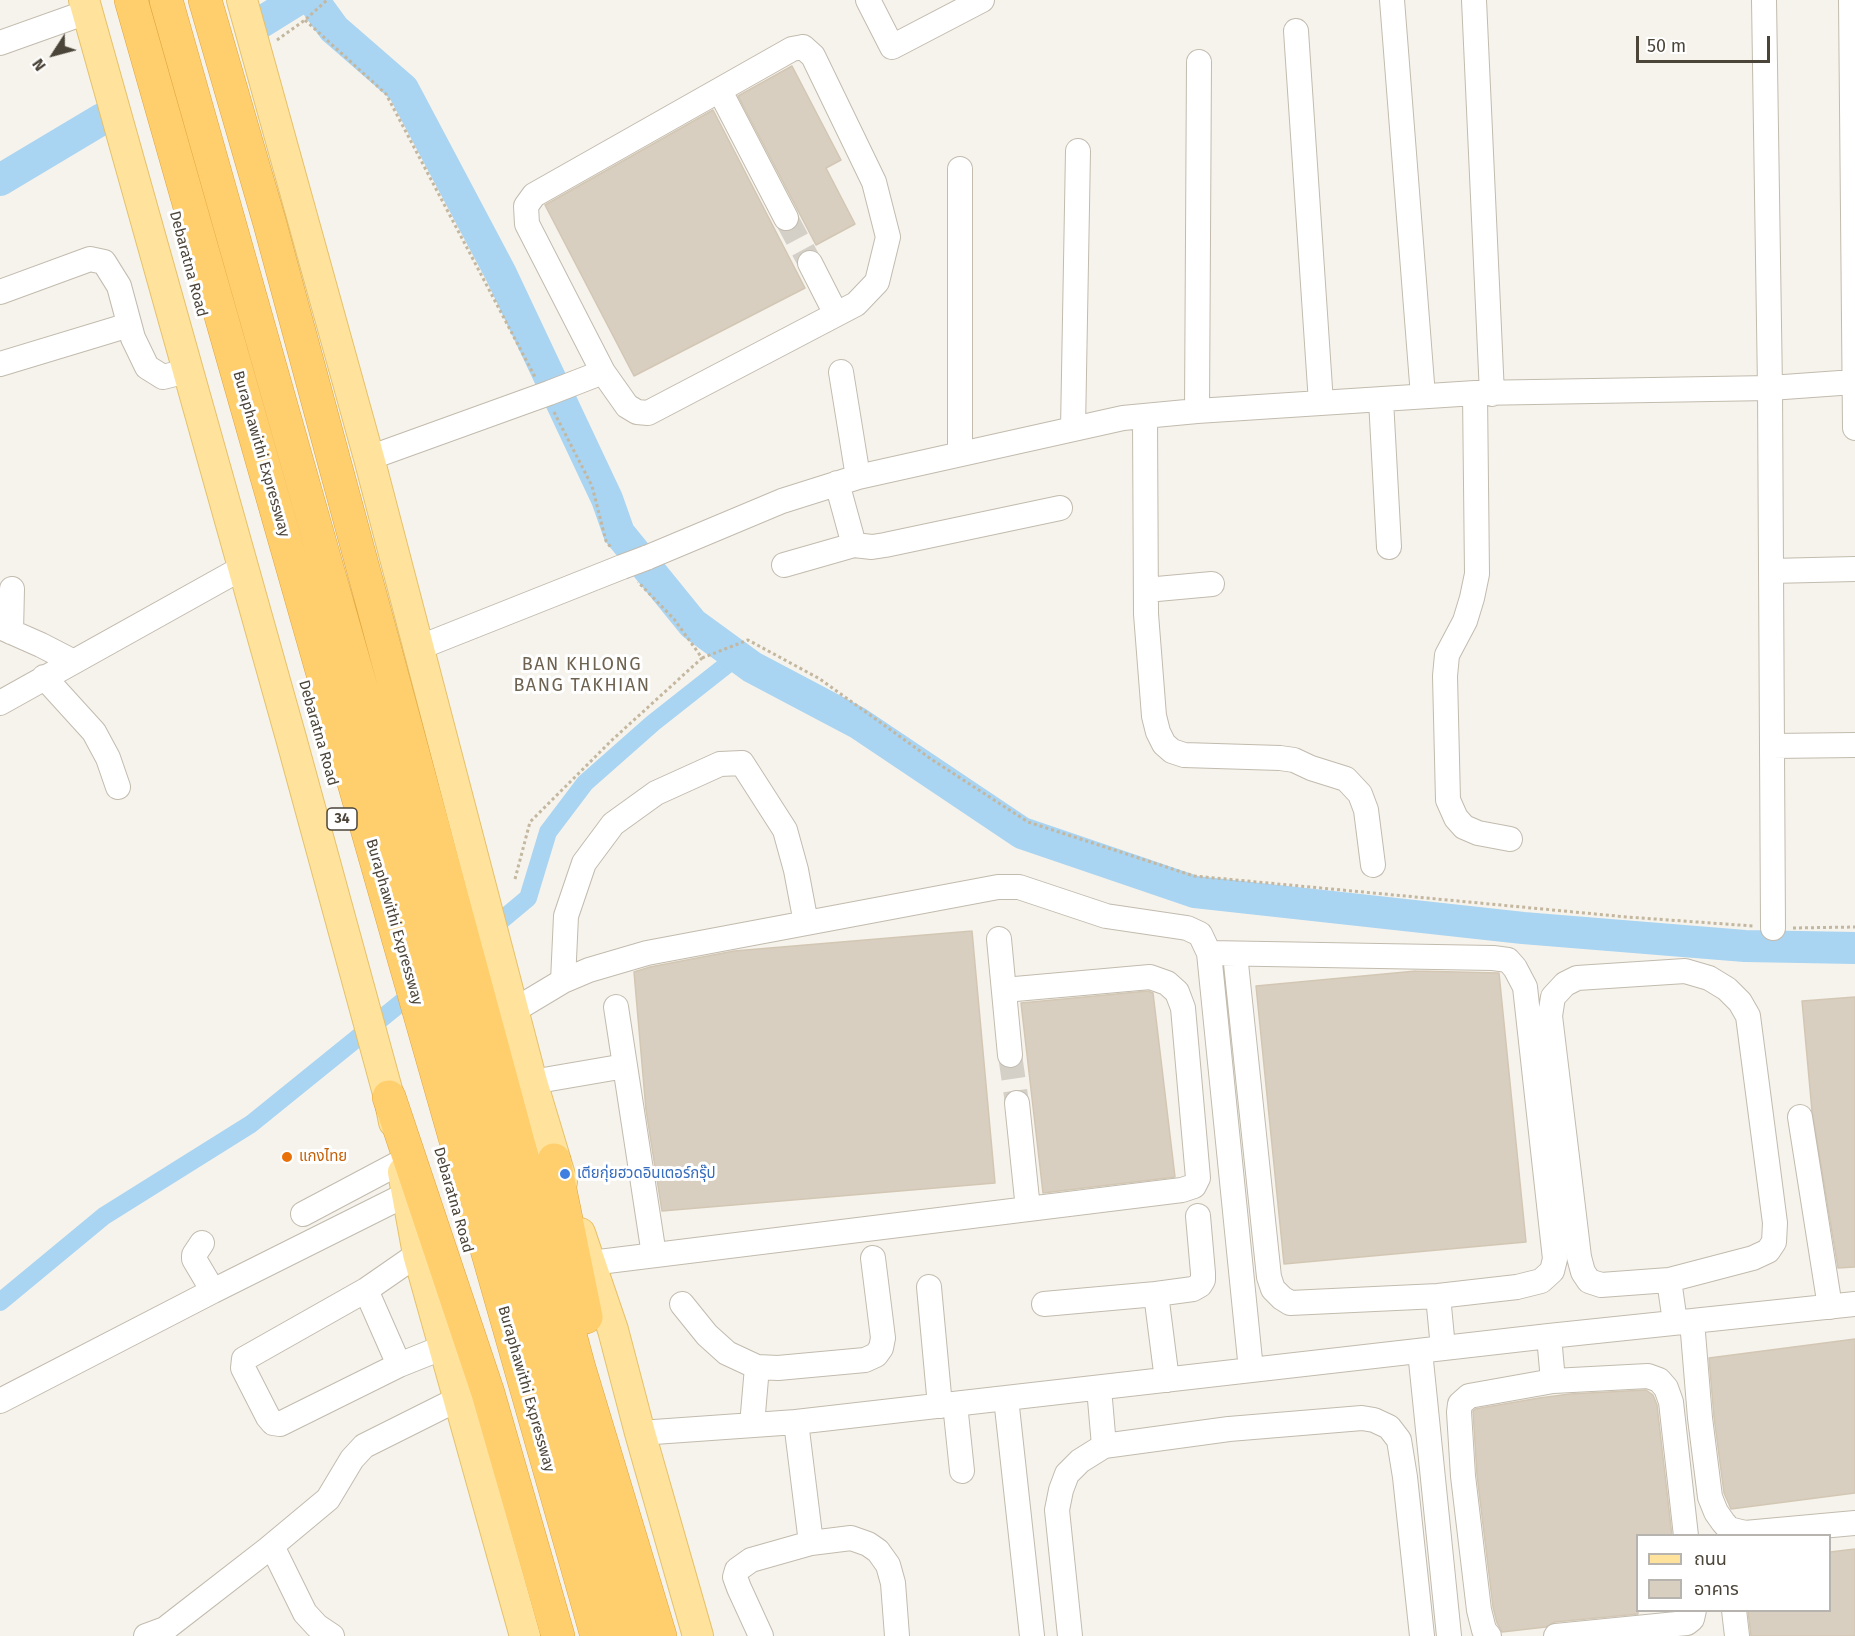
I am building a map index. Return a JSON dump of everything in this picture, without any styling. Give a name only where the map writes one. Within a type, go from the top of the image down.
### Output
[{"type":"highway","name":"Buraphawithi Expressway","points":[[131,0],[597,1636]]},
{"type":"highway","points":[[166,0],[630,1636]]},
{"type":"highway","points":[[205,0],[270,224],[579,1368],[660,1636]]},
{"type":"highway","name":"Debaratna Road","points":[[95,4],[316,729],[579,1636]]},
{"type":"highway","points":[[389,1097],[488,1393],[558,1636]]},
{"type":"highway","points":[[554,1160],[594,1359],[675,1636]]},
{"type":"main road","name":"Debaratna Road","points":[[95,4],[110,93],[389,1097],[418,1254],[525,1636]]},
{"type":"main road","points":[[245,14],[369,458],[532,1082],[554,1160],[613,1330],[698,1636]]},
{"type":"street","points":[[868,0],[892,47],[982,0]]},
{"type":"street","points":[[1392,0],[1423,396]]},
{"type":"street","points":[[1474,0],[1484,393],[1477,574],[1465,621],[1447,655],[1444,676],[1448,800],[1456,819],[1464,827],[1478,833],[1510,839]]},
{"type":"street","points":[[1764,0],[1770,388],[1773,928]]},
{"type":"street","points":[[1851,0],[1855,428]]},
{"type":"street","points":[[0,43],[95,4]]},
{"type":"street","points":[[1296,31],[1321,403]]},
{"type":"street","points":[[803,47],[813,56],[874,182],[888,237],[877,282],[856,304],[648,413],[637,412],[627,406],[603,372],[527,224],[526,206],[534,195],[720,91],[792,50],[803,47]]},
{"type":"street","points":[[1197,411],[1199,62]]},
{"type":"street","points":[[720,91],[786,218]]},
{"type":"street","points":[[1073,429],[1078,151]]},
{"type":"street","points":[[960,169],[960,454]]},
{"type":"street","points":[[0,292],[90,259],[104,262],[119,286],[135,344],[147,367],[164,377],[187,371]]},
{"type":"street","points":[[810,263],[836,314]]},
{"type":"street","points":[[0,364],[129,325]]},
{"type":"street","points":[[369,458],[603,372]]},
{"type":"street","points":[[841,372],[854,545]]},
{"type":"street","points":[[418,648],[622,564],[646,558],[782,501],[848,480],[1123,418],[1423,396],[1770,388],[1854,382]]},
{"type":"street","points":[[1381,400],[1389,547]]},
{"type":"street","points":[[1145,416],[1146,615],[1154,716],[1164,744],[1172,751],[1184,755],[1294,760],[1346,779],[1360,794],[1366,810],[1373,865]]},
{"type":"street","points":[[784,565],[854,545],[872,547],[885,545],[1060,508]]},
{"type":"street","points":[[0,703],[242,568]]},
{"type":"street","points":[[1771,571],[1855,569]]},
{"type":"street","points":[[1146,590],[1212,584]]},
{"type":"street","points":[[12,589],[6,629],[72,661]]},
{"type":"street","points":[[44,677],[94,732],[108,758],[118,787]]},
{"type":"street","points":[[1772,746],[1855,745]]},
{"type":"street","points":[[563,981],[566,916],[584,863],[613,824],[656,793],[720,764],[742,763],[784,830],[796,870],[806,923]]},
{"type":"street","points":[[513,1011],[563,981],[589,970],[647,952],[998,887],[1019,887],[1106,915],[1186,928],[1200,934],[1209,954],[1251,1370]]},
{"type":"street","points":[[999,939],[1010,1055]]},
{"type":"street","points":[[1209,954],[1235,954],[1493,958],[1508,960],[1525,987],[1555,1259],[1552,1271],[1541,1281],[1517,1287],[1438,1296],[1290,1303],[1282,1299],[1273,1289],[1269,1277],[1235,954]]},
{"type":"street","points":[[1685,971],[1709,978],[1727,989],[1740,1002],[1748,1016],[1775,1223],[1774,1242],[1768,1251],[1753,1258],[1669,1280],[1601,1285],[1589,1281],[1582,1272],[1550,1016],[1553,997],[1565,984],[1576,978],[1685,971]]},
{"type":"street","points":[[591,1263],[1182,1190],[1194,1186],[1198,1178],[1183,1008],[1177,992],[1167,983],[1150,977],[1004,990]]},
{"type":"street","points":[[616,1007],[654,1255]]},
{"type":"street","points":[[532,1082],[625,1066]]},
{"type":"street","points":[[1017,1103],[1028,1209]]},
{"type":"street","points":[[1800,1117],[1830,1307]]},
{"type":"street","points":[[303,1214],[401,1162]]},
{"type":"street","points":[[0,1401],[406,1194]]},
{"type":"street","points":[[1044,1304],[1156,1294],[1193,1289],[1200,1285],[1203,1272],[1198,1216]]},
{"type":"street","points":[[202,1243],[194,1259],[213,1292]]},
{"type":"street","points":[[418,1254],[366,1290],[244,1359],[243,1368],[268,1417],[273,1423],[280,1424],[399,1365],[444,1347]]},
{"type":"street","points":[[682,1304],[707,1335],[727,1353],[757,1367],[778,1368],[865,1360],[876,1355],[881,1348],[883,1338],[873,1258]]},
{"type":"street","points":[[1669,1280],[1684,1321],[1710,1497],[1723,1522],[1729,1529],[1745,1533],[1855,1523]]},
{"type":"street","points":[[929,1287],[947,1405],[962,1471]]},
{"type":"street","points":[[366,1290],[399,1365]]},
{"type":"street","points":[[1156,1294],[1167,1380]]},
{"type":"street","points":[[1438,1296],[1432,1350],[1449,1636]]},
{"type":"street","points":[[640,1433],[796,1422],[1549,1336],[1855,1304]]},
{"type":"street","points":[[1549,1336],[1553,1381]]},
{"type":"street","points":[[752,1425],[757,1367]]},
{"type":"street","points":[[1490,1636],[1484,1630],[1479,1610],[1463,1476],[1459,1412],[1460,1404],[1469,1396],[1553,1381],[1648,1376],[1659,1380],[1666,1388],[1671,1402],[1686,1534]]},
{"type":"street","points":[[1099,1388],[1104,1446]]},
{"type":"street","points":[[1006,1398],[1032,1636]]},
{"type":"street","points":[[146,1636],[165,1629],[272,1546],[328,1499],[352,1459],[364,1446],[458,1399]]},
{"type":"street","points":[[1070,1636],[1058,1510],[1061,1490],[1067,1474],[1080,1461],[1104,1446],[1229,1429],[1362,1418],[1374,1420],[1389,1427],[1399,1440],[1422,1636]]},
{"type":"street","points":[[796,1422],[811,1543]]},
{"type":"street","points":[[761,1636],[739,1588],[735,1576],[737,1570],[752,1560],[811,1543],[851,1538],[868,1544],[878,1551],[888,1565],[893,1583],[897,1636]]},
{"type":"street","points":[[272,1546],[305,1613],[317,1626],[332,1636]]},
{"type":"street","points":[[1557,1636],[1687,1623],[1692,1619],[1694,1612]]},
{"type":"street","points":[[1734,1612],[1737,1636]]},
{"type":"path","points":[[276,40],[305,20],[327,0]]},
{"type":"path","points":[[305,20],[386,94],[551,393],[592,486],[606,541],[622,564],[674,619],[702,657]]},
{"type":"path","points":[[514,879],[530,822],[612,740],[702,657],[748,640],[820,679],[931,759],[1028,822],[1194,876],[1627,917],[1773,928],[1855,927]]},
{"type":"building","points":[[792,66],[841,160],[826,168],[855,224],[816,245],[738,96]]},
{"type":"building","points":[[713,110],[805,288],[634,376],[545,205]]},
{"type":"building","points":[[972,931],[995,1183],[662,1211],[646,1110],[634,972],[734,951]]},
{"type":"building","points":[[1416,971],[1499,973],[1526,1242],[1284,1264],[1256,986]]},
{"type":"building","points":[[1148,991],[1153,993],[1175,1177],[1043,1193],[1021,1003]]},
{"type":"building","points":[[1855,997],[1855,1267],[1838,1268],[1812,1111],[1802,1001]]},
{"type":"building","points":[[1855,1339],[1855,1493],[1731,1509],[1724,1493],[1709,1358]]},
{"type":"building","points":[[1646,1390],[1653,1395],[1657,1405],[1672,1534],[1636,1534],[1636,1612],[1638,1614],[1555,1622],[1546,1627],[1502,1632],[1493,1607],[1477,1475],[1473,1411],[1570,1394]]},
{"type":"building","points":[[1855,1549],[1855,1636],[1751,1636],[1748,1612],[1831,1612],[1831,1552]]},
{"type":"waterway","points":[[260,23],[297,0]]},
{"type":"waterway","points":[[313,0],[334,29],[403,89],[501,274],[607,499],[619,533],[693,624],[752,667],[858,723],[1022,833],[1195,892],[1523,928],[1745,946],[1855,948]]},
{"type":"waterway","points":[[0,180],[102,119]]},
{"type":"waterway","points":[[486,933],[528,898],[548,832],[585,783],[653,723],[738,656]]},
{"type":"waterway","points":[[0,1302],[104,1216],[251,1124],[418,989]]},
{"type":"tunnel","points":[[786,218],[810,263]]},
{"type":"tunnel","points":[[1010,1055],[1017,1103]]},
{"type":"place","name":"แกงไทย","points":[[287,1157]]},
{"type":"place","name":"เตียกุ่ยฮวดอินเตอร์กรุ๊ป","points":[[565,1174]]},
{"type":"district","name":"BAN KHLONG BANG TAKHIAN","points":[[582,675]]}]
